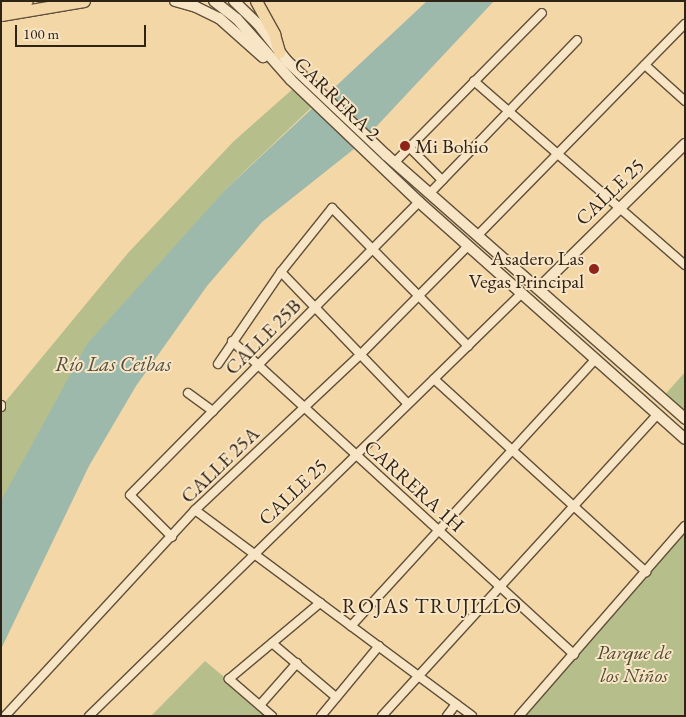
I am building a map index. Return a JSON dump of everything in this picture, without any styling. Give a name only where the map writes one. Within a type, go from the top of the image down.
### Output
[{"type":"main road","points":[[6,7],[28,1]]},
{"type":"main road","points":[[6,7],[84,1]]},
{"type":"main road","points":[[175,1],[196,7],[218,18],[259,54],[279,58]]},
{"type":"main road","name":"CARRERA 2","points":[[234,1],[257,23],[279,58],[290,80],[419,202],[685,439]]},
{"type":"main road","points":[[257,1],[279,58]]},
{"type":"main road","name":"CARRERA 2","points":[[218,3],[685,418]]},
{"type":"main road","name":"CALLE 25","points":[[539,288],[618,207],[685,144]]},
{"type":"street","points":[[395,162],[542,13]]},
{"type":"street","points":[[479,234],[685,24]]},
{"type":"street","points":[[430,193],[577,40]]},
{"type":"street","points":[[645,64],[685,101]]},
{"type":"street","points":[[474,81],[510,110],[556,155],[685,265]]},
{"type":"street","points":[[409,148],[442,180]]},
{"type":"street","name":"CALLE 25B","points":[[172,537],[130,495],[419,202]]},
{"type":"street","points":[[218,364],[281,272],[332,208],[468,346]]},
{"type":"street","name":"CALLE 25A","points":[[4,716],[195,510],[361,354],[468,246]]},
{"type":"street","points":[[281,272],[408,404]]},
{"type":"street","name":"CALLE 25","points":[[89,716],[521,294]]},
{"type":"street","name":"CARRERA 1H","points":[[232,341],[574,654]]},
{"type":"street","points":[[351,626],[595,360]]},
{"type":"street","points":[[434,379],[646,572]]},
{"type":"street","points":[[188,393],[213,411]]},
{"type":"street","points":[[382,716],[658,414]]},
{"type":"street","points":[[195,510],[472,716]]},
{"type":"street","points":[[519,716],[685,526]]},
{"type":"street","points":[[272,716],[229,679],[320,603]]},
{"type":"street","points":[[272,643],[336,697]]},
{"type":"street","points":[[321,716],[379,646]]},
{"type":"street","points":[[260,705],[297,663]]},
{"type":"street","points":[[447,716],[456,704]]},
{"type":"green space","points":[[295,87],[314,105],[226,189],[1,501],[1,407],[128,253],[233,142]]},
{"type":"green space","points":[[685,372],[685,419],[662,398]]},
{"type":"green space","name":"Parque de los Niños","points":[[685,526],[685,716],[522,716]]},
{"type":"green space","points":[[205,661],[271,716],[151,716]]},
{"type":"water","name":"Río Las Ceibas","points":[[427,1],[494,1],[359,145],[262,222],[207,286],[136,386],[89,466],[1,649],[1,501],[87,344],[226,189]]},
{"type":"place","name":"Mi Bohio","points":[[405,146]]},
{"type":"place","name":"Asadero Las Vegas Principal","points":[[594,269]]},
{"type":"district","name":"ROJAS TRUJILLO","points":[[432,606]]}]
